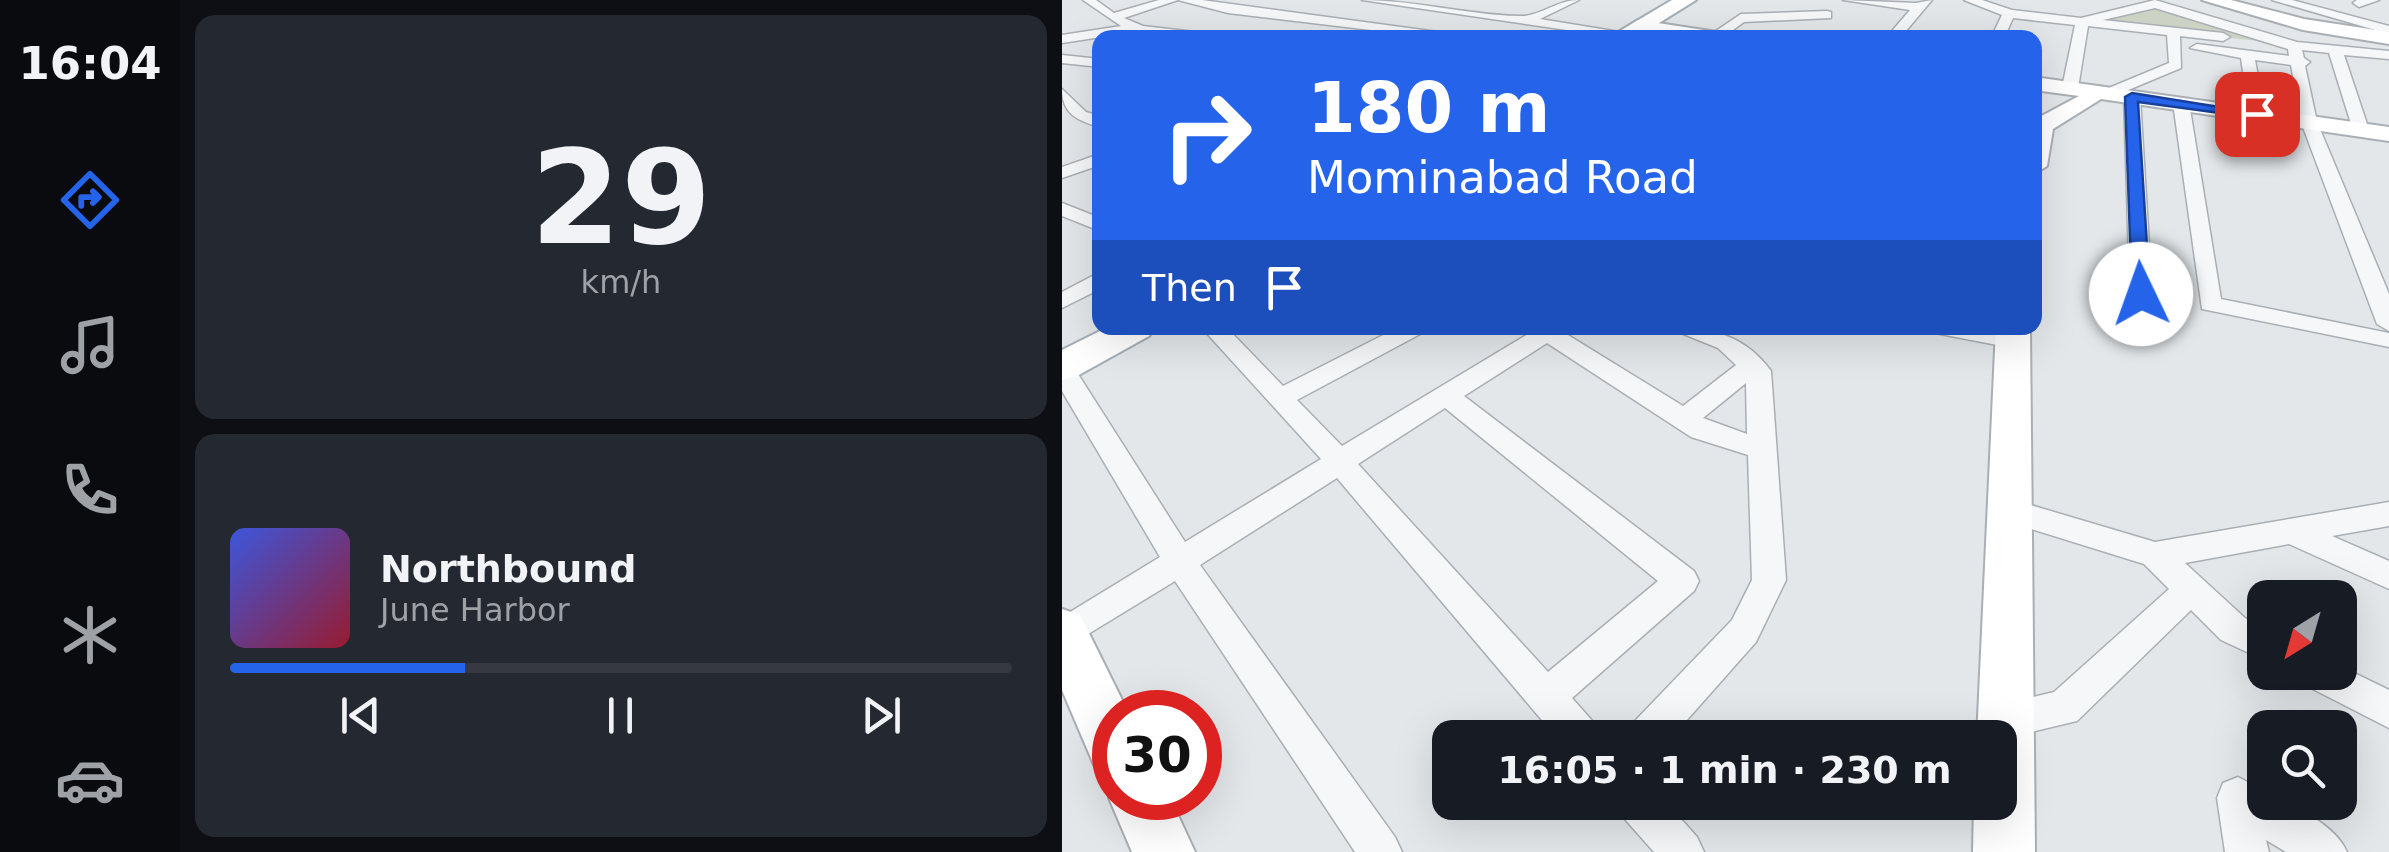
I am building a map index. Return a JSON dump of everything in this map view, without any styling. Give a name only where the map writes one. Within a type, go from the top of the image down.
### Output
[{"type":"main road","points":[[1632,30],[1686,0]]},
{"type":"main road","points":[[1067,362],[1121,335]]},
{"type":"street","points":[[1152,8],[1172,0]]},
{"type":"street","points":[[1190,1],[1244,0]]},
{"type":"street","points":[[1368,0],[1611,30]]},
{"type":"street","points":[[1463,12],[1493,0]]},
{"type":"street","points":[[1526,20],[1573,0]]},
{"type":"street","points":[[1743,10],[1758,0]]},
{"type":"street","points":[[1816,26],[1846,0],[1921,4]]},
{"type":"street","points":[[1970,0],[2006,13],[2349,68]]},
{"type":"street","points":[[2211,0],[2387,46]]},
{"type":"street","points":[[2278,0],[2387,46]]},
{"type":"street","points":[[1190,1],[1411,30]]},
{"type":"street","points":[[2360,1],[2388,11]]},
{"type":"street","points":[[2081,22],[2162,2],[2294,45]]},
{"type":"street","points":[[1899,30],[1921,4]]},
{"type":"street","points":[[2006,13],[2038,4]]},
{"type":"street","points":[[1096,8],[1152,8],[1186,16]]},
{"type":"street","points":[[1096,8],[1135,28]]},
{"type":"street","points":[[2000,30],[2006,13]]},
{"type":"street","points":[[1725,30],[1741,18],[1827,15]]},
{"type":"street","points":[[1484,30],[1505,17]]},
{"type":"street","points":[[2081,22],[2100,92],[2141,294]]},
{"type":"street","points":[[1358,30],[1368,25]]},
{"type":"street","points":[[1127,30],[1156,30]]},
{"type":"street","points":[[1062,42],[1092,38]]},
{"type":"street","points":[[2174,39],[2334,50],[2387,46]]},
{"type":"street","points":[[2042,126],[2100,92],[2176,65],[2174,39]]},
{"type":"street","points":[[1062,42],[1092,48]]},
{"type":"street","points":[[2294,45],[2309,122],[2388,324]]},
{"type":"street","points":[[2334,50],[2349,68],[2361,130]]},
{"type":"street","points":[[2247,54],[2257,114]]},
{"type":"street","points":[[1062,58],[1092,62]]},
{"type":"street","points":[[2042,84],[2388,134]]},
{"type":"street","points":[[1063,97],[1080,115],[1092,119]]},
{"type":"street","points":[[2181,104],[2210,304],[2388,340]]},
{"type":"street","points":[[1080,115],[1092,111]]},
{"type":"street","points":[[1066,167],[1092,161]]},
{"type":"street","points":[[1062,209],[1092,222]]},
{"type":"street","points":[[1062,276],[1092,285]]},
{"type":"street","points":[[1062,301],[1092,287]]},
{"type":"street","points":[[1221,335],[1338,461],[1566,720]]},
{"type":"street","points":[[1280,398],[1401,335]]},
{"type":"street","points":[[1092,698],[1062,633],[1542,335]]},
{"type":"street","points":[[1558,335],[1702,430],[1762,448]]},
{"type":"street","points":[[1661,720],[1744,630],[1769,580],[1758,371],[1728,343],[1707,335]]},
{"type":"street","points":[[2013,335],[2005,720],[2064,708],[2190,589]]},
{"type":"street","points":[[1067,362],[1180,562],[1380,852]]},
{"type":"street","points":[[1684,418],[1752,365]]},
{"type":"street","points":[[1445,395],[1682,581],[1546,697]]},
{"type":"street","points":[[2007,510],[2155,555],[2388,514]]},
{"type":"street","points":[[2292,531],[2388,576]]},
{"type":"street","points":[[2155,555],[2233,629],[2247,637]]},
{"type":"street","points":[[2350,690],[2388,710]]},
{"type":"street","points":[[2247,852],[2238,798],[2325,852]]},
{"type":"street","points":[[1149,820],[1164,852]]},
{"type":"street","points":[[1654,820],[1682,852]]},
{"type":"street","points":[[2004,820],[2004,852]]},
{"type":"shaded area","points":[[2155,4],[2294,45],[2082,22]]},
{"type":"route","points":[[2141,294],[2132,97],[2257,114]]}]
